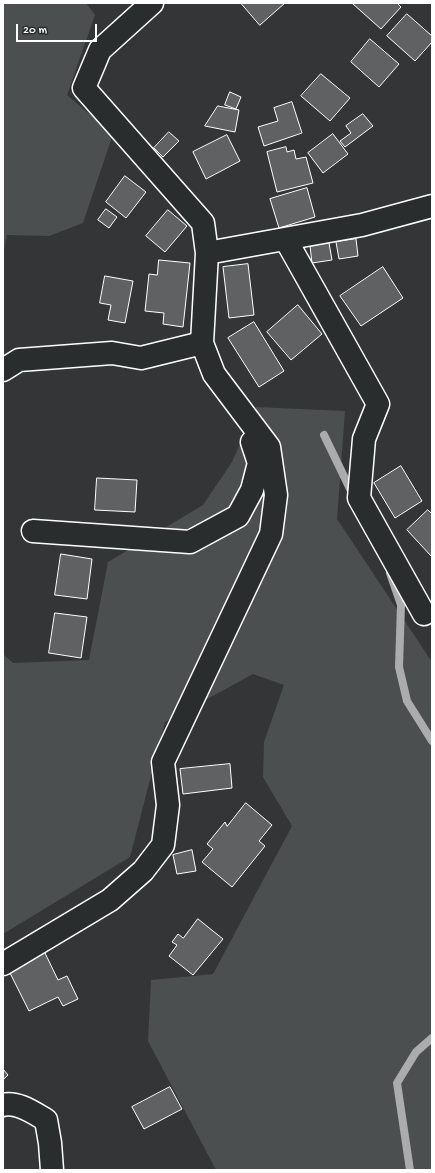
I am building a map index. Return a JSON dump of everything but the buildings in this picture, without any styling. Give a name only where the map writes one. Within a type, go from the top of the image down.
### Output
[{"type":"street","points":[[3,964],[110,900],[143,871],[163,845],[168,805],[163,762],[271,534],[276,495],[269,447],[214,374],[202,343],[207,253],[203,223],[84,88],[100,50],[152,3]]},
{"type":"street","points":[[207,253],[286,240],[362,225],[432,206]]},
{"type":"street","points":[[286,240],[378,404],[364,439],[360,498],[424,614]]},
{"type":"street","points":[[3,370],[19,360],[112,353],[141,358],[202,343]]},
{"type":"street","points":[[33,531],[190,542],[238,516],[252,490],[259,463],[243,412]]},
{"type":"street","points":[[3,1105],[10,1103],[33,1112],[46,1120],[50,1143],[52,1170]]},
{"type":"shaded area","points":[[3,3],[86,3],[95,15],[67,95],[113,134],[83,223],[49,236],[7,235],[3,254]]},
{"type":"shaded area","points":[[256,407],[345,411],[337,519],[432,662],[432,1170],[216,1170],[148,1041],[151,980],[213,974],[292,826],[263,777],[264,742],[284,685],[253,674],[165,722],[130,857],[3,934],[3,654],[13,663],[89,660],[108,562],[203,505],[232,462]]},
{"type":"waterway","points":[[324,435],[353,495]]},
{"type":"waterway","points":[[390,573],[401,605],[399,667],[407,701],[432,741]]},
{"type":"waterway","points":[[410,1170],[397,1083],[416,1052],[432,1038]]}]
